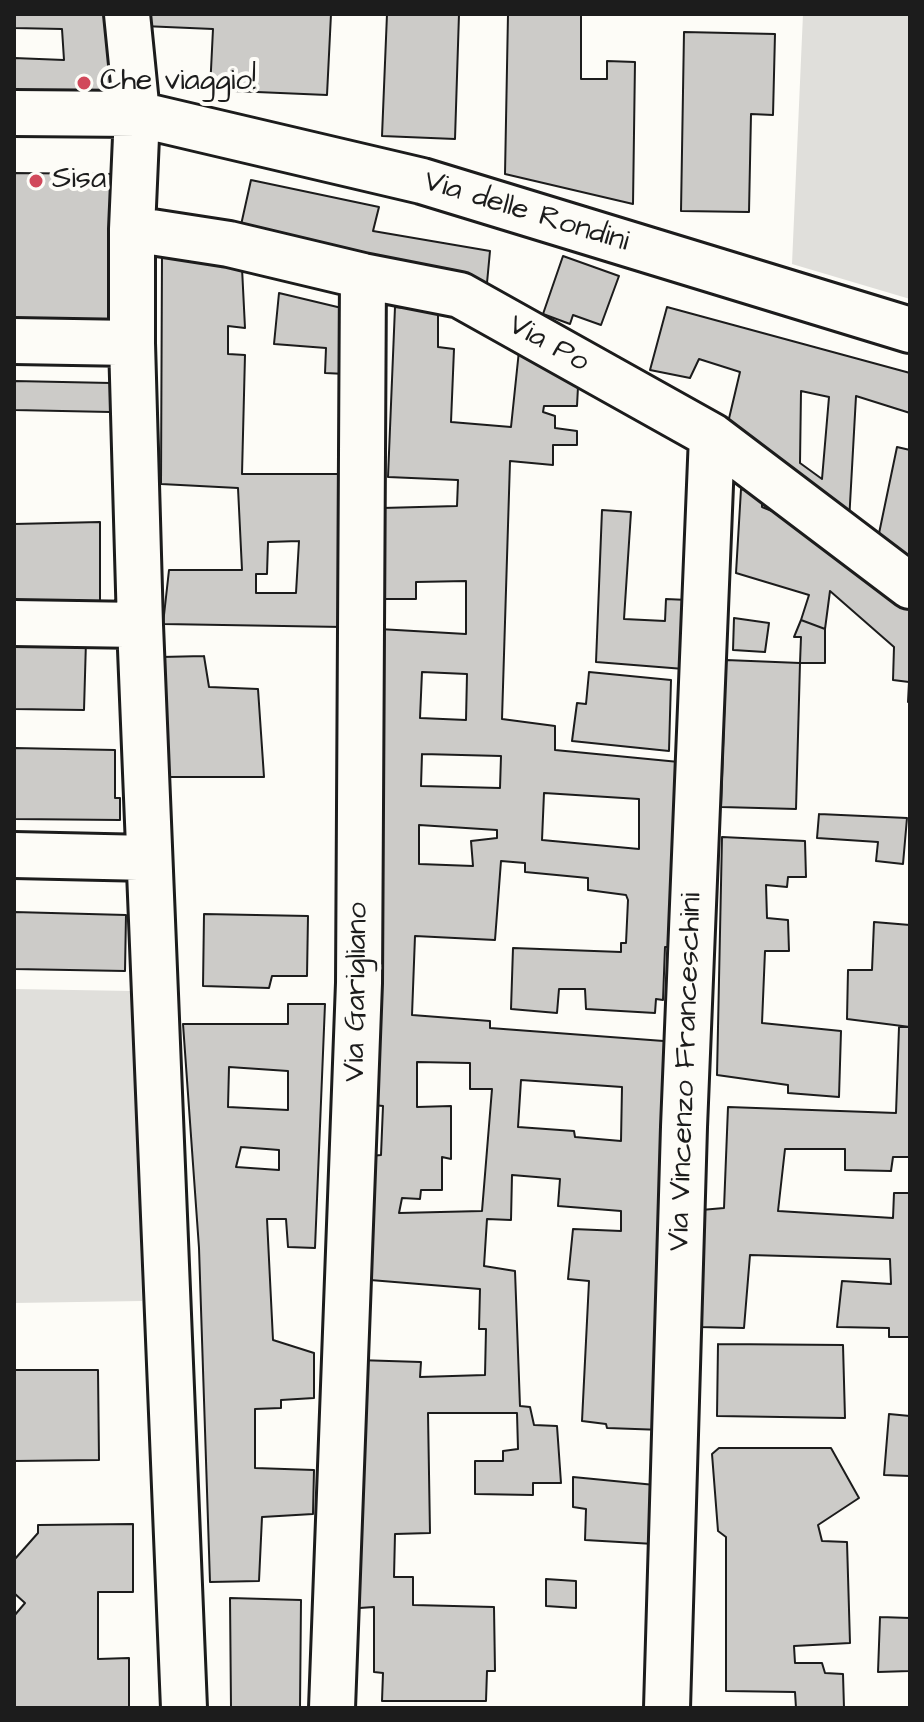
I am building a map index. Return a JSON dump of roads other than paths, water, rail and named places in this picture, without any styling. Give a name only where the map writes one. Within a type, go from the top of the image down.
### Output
[{"type":"street","points":[[127,14],[137,114],[132,229],[132,343],[140,625],[184,1708]]},
{"type":"street","name":"Via delle Rondini","points":[[14,113],[137,114],[422,181],[910,330]]},
{"type":"street","name":"Via Po","points":[[132,229],[229,244],[460,295],[712,436],[910,586]]},
{"type":"street","name":"Via Garigliano","points":[[332,1708],[359,983],[363,276]]},
{"type":"street","points":[[14,341],[132,343]]},
{"type":"street","name":"Via Vincenzo Franceschini","points":[[667,1708],[684,1127],[712,436]]},
{"type":"street","points":[[14,623],[140,625]]},
{"type":"street","points":[[14,855],[149,858]]},
{"type":"place","name":"Che viaggio!","points":[[84,83]]},
{"type":"place","name":"Sisa","points":[[36,181]]}]
